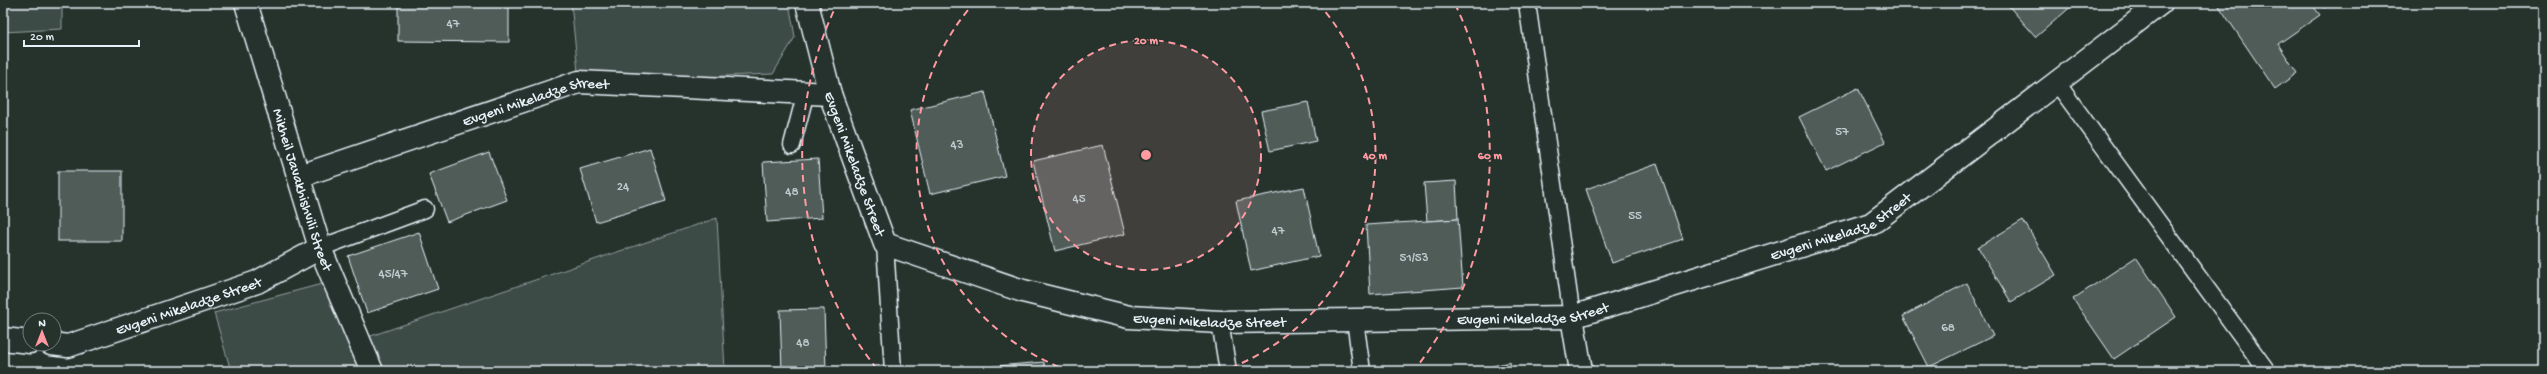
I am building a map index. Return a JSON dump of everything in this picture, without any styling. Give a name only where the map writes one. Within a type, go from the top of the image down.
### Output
[{"type":"street","name":"Mikheil Javakhishvili Street","points":[[246,3],[300,176],[320,248],[372,371]]},
{"type":"street","points":[[808,3],[830,94]]},
{"type":"street","name":"Evgeni Mikeladze Street","points":[[300,176],[579,82],[830,94],[885,244],[1023,291],[1130,316],[1220,322],[1572,317],[1871,224],[2161,3]]},
{"type":"street","name":"Evgeni Mikeladze Street","points":[[62,345],[68,346],[256,282],[320,248]]},
{"type":"street","points":[[1572,317],[1581,371]]},
{"type":"street","points":[[3,338],[22,341]]},
{"type":"lane","points":[[1528,3],[1572,317]]},
{"type":"lane","points":[[2057,83],[2267,371]]},
{"type":"lane","points":[[792,145],[806,92]]},
{"type":"lane","points":[[320,248],[425,209]]},
{"type":"lane","points":[[885,244],[893,371]]},
{"type":"lane","points":[[1355,320],[1362,371]]},
{"type":"lane","points":[[1220,322],[1228,371]]},
{"type":"shaded area","points":[[3,3],[62,3],[62,29],[3,32]]},
{"type":"shaded area","points":[[571,3],[789,3],[795,37],[773,74],[579,82]]},
{"type":"shaded area","points":[[717,218],[725,371],[231,371],[214,313],[329,282],[359,340]]},
{"type":"building","points":[[398,3],[509,3],[509,42],[398,41]]},
{"type":"building","points":[[2006,3],[2075,3],[2036,37]]},
{"type":"building","points":[[2223,3],[2311,3],[2320,15],[2278,44],[2297,73],[2275,89],[2219,6]]},
{"type":"building","points":[[2320,3],[2332,3],[2324,8]]},
{"type":"building","points":[[1858,88],[1885,142],[1826,171],[1799,117]]},
{"type":"building","points":[[985,92],[1005,176],[930,194],[910,110]]},
{"type":"building","points":[[1308,102],[1316,141],[1270,151],[1261,111]]},
{"type":"building","points":[[1103,145],[1125,234],[1055,251],[1033,161]]},
{"type":"building","points":[[650,148],[666,201],[596,222],[580,169]]},
{"type":"building","points":[[489,152],[507,200],[447,222],[429,174]]},
{"type":"building","points":[[818,159],[822,218],[767,222],[763,162]]},
{"type":"building","points":[[1657,164],[1683,239],[1612,263],[1586,189]]},
{"type":"building","points":[[58,171],[122,171],[122,241],[58,241]]},
{"type":"building","points":[[1456,181],[1458,219],[1427,221],[1424,183]]},
{"type":"building","points":[[1304,187],[1319,256],[1251,271],[1236,201]]},
{"type":"building","points":[[1458,219],[1463,287],[1370,294],[1366,225]]},
{"type":"building","points":[[2023,220],[2056,275],[2011,302],[1978,247]]},
{"type":"building","points":[[419,232],[438,289],[367,313],[348,256]]},
{"type":"building","points":[[2136,257],[2176,317],[2114,359],[2073,299]]},
{"type":"building","points":[[1967,283],[1993,336],[1929,367],[1903,316]]},
{"type":"building","points":[[824,309],[826,371],[782,371],[780,310]]},
{"type":"building","points":[[1044,362],[1045,371],[985,371],[985,367]]},
{"type":"building","points":[[1510,362],[1512,371],[1471,371]]}]
